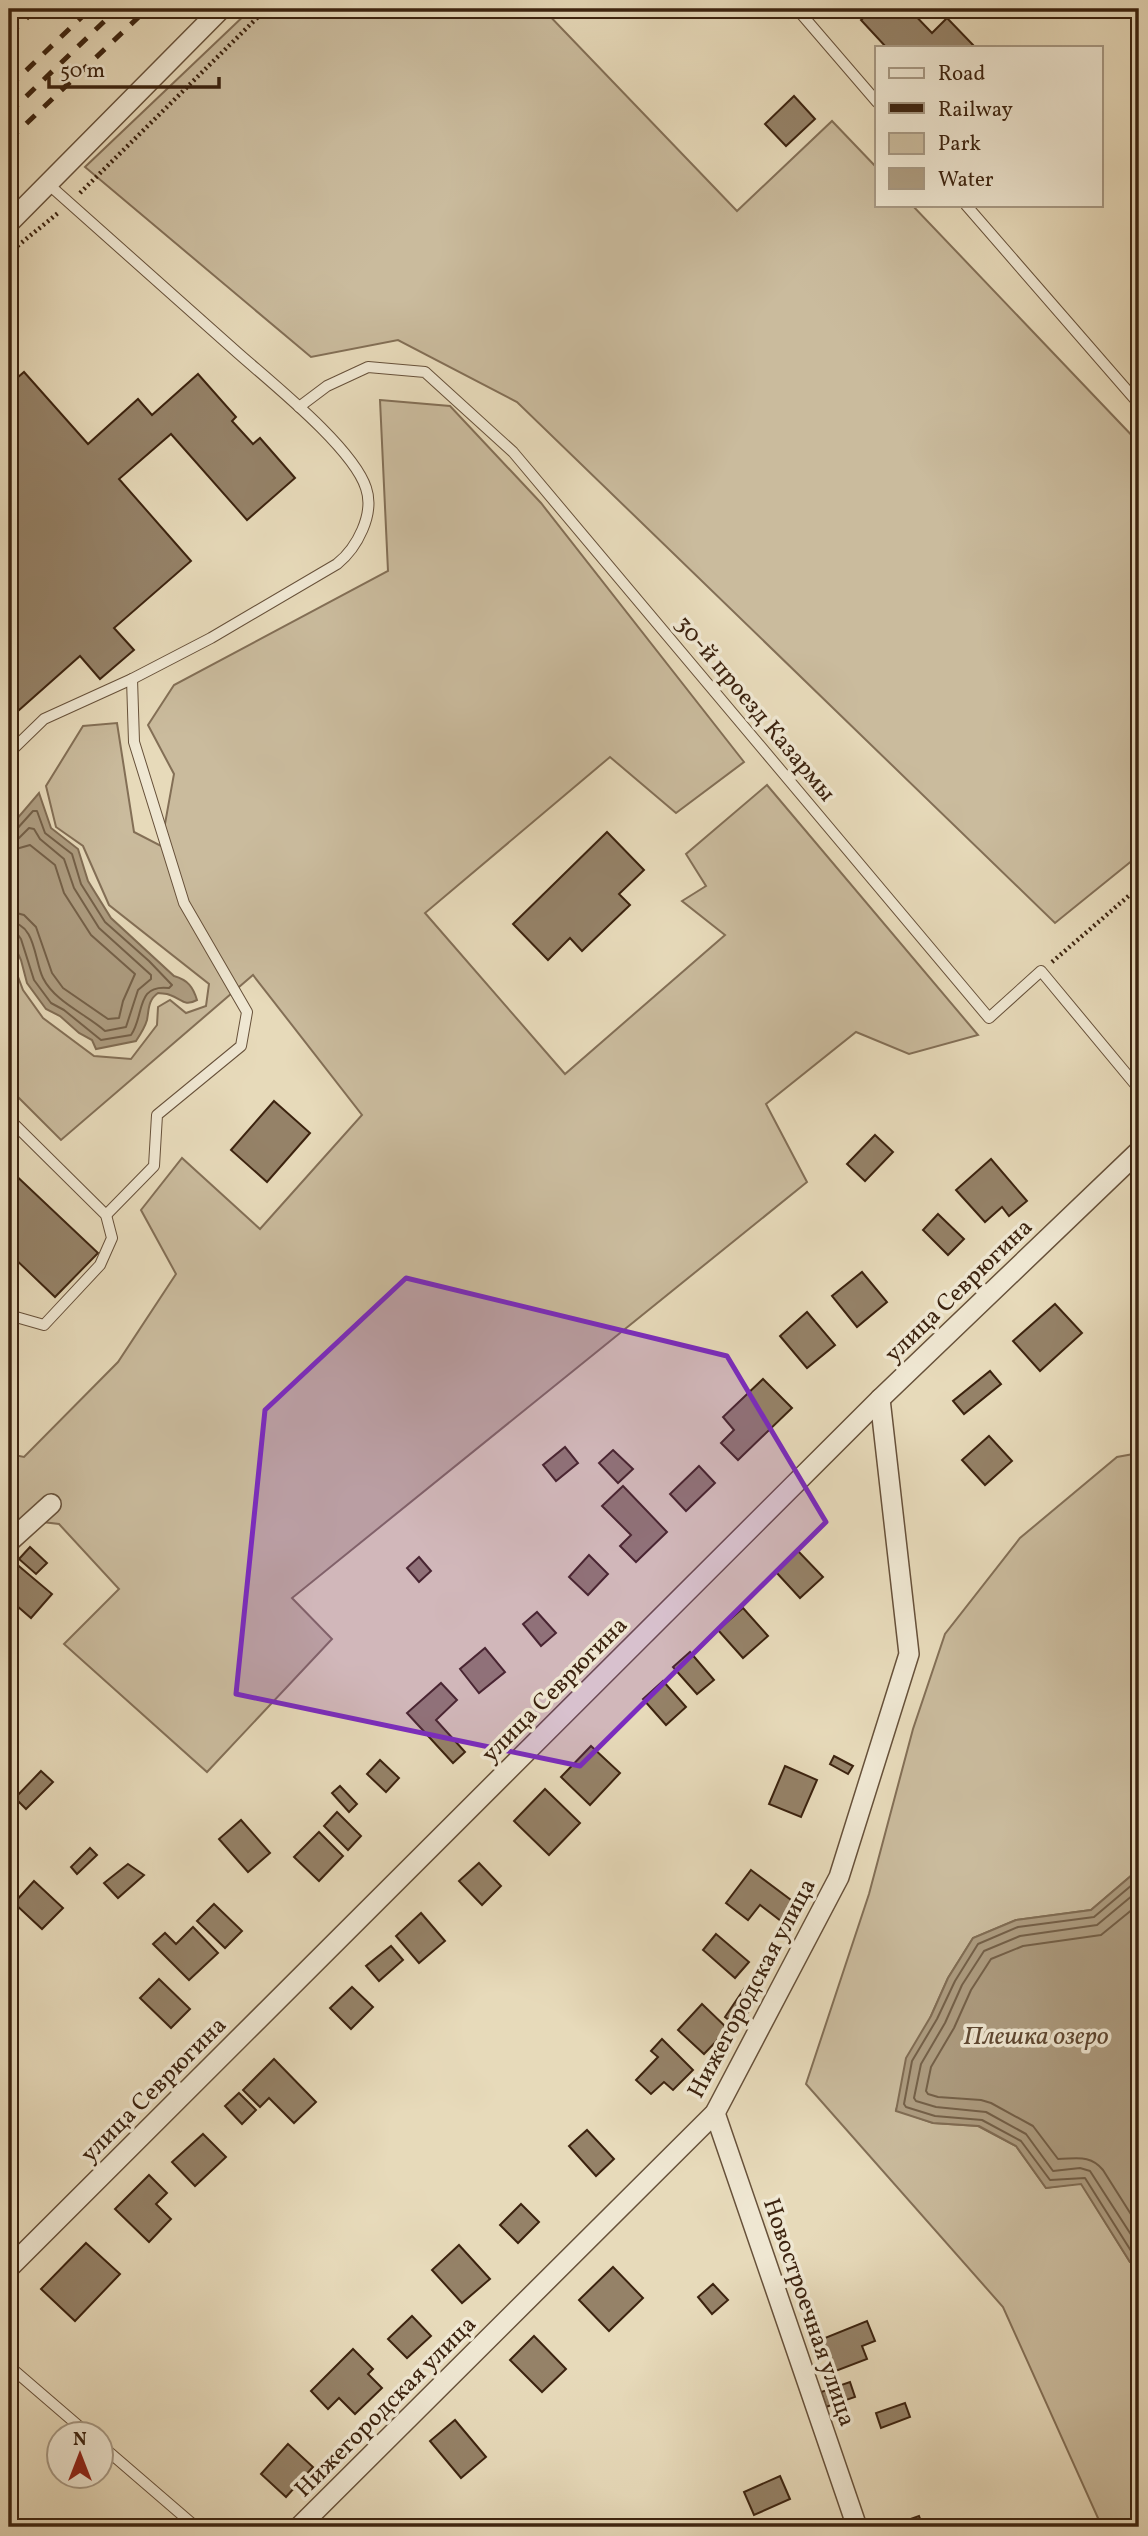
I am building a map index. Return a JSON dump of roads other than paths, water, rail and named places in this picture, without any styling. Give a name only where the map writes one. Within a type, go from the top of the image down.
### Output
[{"type":"street","points":[[9,223],[221,9]]},
{"type":"street","name":"улица Севрюгина","points":[[9,2267],[880,1399],[1139,1151]]},
{"type":"street","name":"Нижегородская улица","points":[[299,2527],[715,2113],[839,1877],[909,1654],[880,1399]]},
{"type":"street","points":[[9,1542],[51,1504]]},
{"type":"street","name":"Новостроечная улица","points":[[715,2113],[857,2527]]},
{"type":"lane","points":[[797,9],[875,100]]},
{"type":"lane","points":[[9,753],[44,719],[132,679],[337,564],[348,555],[359,537],[368,513],[368,491],[357,467],[299,407],[47,183]]},
{"type":"lane","points":[[966,206],[1139,404]]},
{"type":"lane","name":"30-й проезд Казармы","points":[[299,407],[327,386],[368,367],[425,372],[513,452],[989,1018],[1041,971],[1139,1089]]},
{"type":"lane","points":[[106,1215],[154,1166],[157,1115],[241,1046],[247,1012],[184,903],[134,742],[132,679]]},
{"type":"lane","points":[[9,1119],[106,1215],[112,1238],[100,1265],[44,1325],[9,1315]]},
{"type":"lane","points":[[9,2365],[73,2420]]},
{"type":"lane","points":[[116,2458],[196,2527]]},
{"type":"water","points":[[39,793],[51,828],[78,849],[88,881],[111,918],[174,976],[186,982],[197,1000],[186,1003],[168,994],[158,993],[151,1002],[146,1023],[136,1041],[96,1049],[92,1040],[46,1009],[27,983],[21,960],[9,934],[9,828]]},
{"type":"water","name":"Плешка озеро","points":[[1139,1869],[1139,2263],[1130,2262],[1081,2184],[1046,2188],[1016,2146],[979,2126],[933,2123],[896,2111],[906,2058],[931,2016],[948,1978],[973,1938],[1016,1920],[1091,1910]]},
{"type":"railway","points":[[9,17],[17,9]]},
{"type":"railway","points":[[9,35],[36,9]]},
{"type":"railway","points":[[9,87],[90,9]]},
{"type":"railway","points":[[9,113],[117,9]]},
{"type":"railway","points":[[9,140],[147,9]]}]
